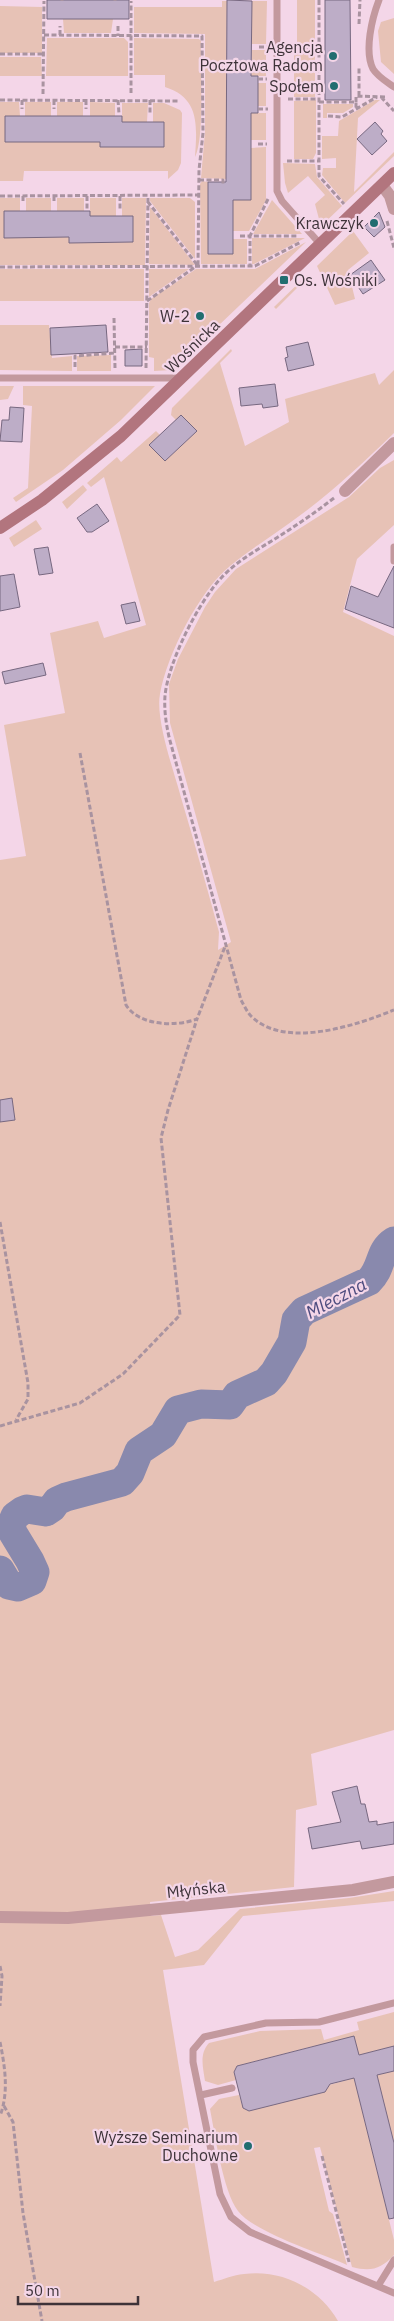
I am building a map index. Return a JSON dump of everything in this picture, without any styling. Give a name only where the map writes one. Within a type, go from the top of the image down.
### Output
[{"type":"street","name":"Wośnicka","points":[[0,528],[42,500],[85,467],[182,378],[394,173]]},
{"type":"street","points":[[382,185],[390,196],[389,211]]},
{"type":"street","points":[[345,491],[394,443]]},
{"type":"street","name":"Młyńska","points":[[0,1917],[68,1918],[353,1890],[394,1882]]},
{"type":"lane","points":[[277,0],[277,185],[279,196],[321,245]]},
{"type":"lane","points":[[379,0],[370,24],[372,64],[376,73],[394,87]]},
{"type":"lane","points":[[0,378],[182,378]]},
{"type":"lane","points":[[394,547],[394,561]]},
{"type":"lane","points":[[394,2003],[319,2022],[266,2023],[204,2037],[193,2050],[193,2062],[220,2194],[232,2217],[250,2232],[394,2293]]},
{"type":"lane","points":[[201,2095],[232,2088]]},
{"type":"lane","points":[[378,2286],[394,2260]]},
{"type":"path","points":[[319,0],[319,176],[346,206]]},
{"type":"path","points":[[44,1],[44,94]]},
{"type":"path","points":[[131,93],[132,1]]},
{"type":"path","points":[[60,26],[60,36]]},
{"type":"path","points":[[118,26],[118,36]]},
{"type":"path","points":[[44,36],[202,36],[203,132],[198,195],[198,266]]},
{"type":"path","points":[[259,47],[269,47]]},
{"type":"path","points":[[277,48],[319,48]]},
{"type":"path","points":[[0,54],[44,54]]},
{"type":"path","points":[[258,79],[269,79]]},
{"type":"path","points":[[356,109],[356,96],[394,98]]},
{"type":"path","points":[[328,116],[342,117],[379,97]]},
{"type":"path","points":[[379,97],[394,111]]},
{"type":"path","points":[[277,99],[356,102]]},
{"type":"path","points":[[0,100],[180,101]]},
{"type":"path","points":[[22,100],[22,109]]},
{"type":"path","points":[[54,100],[54,109]]},
{"type":"path","points":[[86,100],[86,109]]},
{"type":"path","points":[[118,100],[119,114]]},
{"type":"path","points":[[150,100],[150,115]]},
{"type":"path","points":[[258,109],[269,109]]},
{"type":"path","points":[[258,144],[268,144]]},
{"type":"path","points":[[277,161],[319,161]]},
{"type":"path","points":[[199,180],[223,180],[224,185]]},
{"type":"path","points":[[0,196],[198,195]]},
{"type":"path","points":[[23,196],[23,203]]},
{"type":"path","points":[[54,196],[54,203]]},
{"type":"path","points":[[87,196],[87,209]]},
{"type":"path","points":[[120,196],[120,209]]},
{"type":"path","points":[[146,378],[148,196]]},
{"type":"path","points":[[148,202],[198,266]]},
{"type":"path","points":[[389,211],[394,248]]},
{"type":"path","points":[[240,236],[250,236],[250,266]]},
{"type":"path","points":[[0,267],[255,266],[308,239]]},
{"type":"path","points":[[147,301],[198,266]]},
{"type":"path","points":[[114,318],[116,378]]},
{"type":"path","points":[[115,347],[146,347]]},
{"type":"path","points":[[74,378],[75,356],[115,353]]},
{"type":"path","points":[[345,491],[312,515],[243,559],[223,576],[202,604],[170,670],[165,694],[165,712],[169,737],[241,1000],[250,1015],[262,1025],[297,1033],[350,1026],[394,1010]]},
{"type":"path","points":[[80,753],[126,1005],[140,1018],[169,1023],[186,1023],[197,1019]]},
{"type":"path","points":[[0,1426],[80,1403],[123,1374],[180,1315],[161,1138],[197,1019],[226,944]]},
{"type":"path","points":[[0,1222],[28,1383],[28,1399],[16,1421]]},
{"type":"path","points":[[0,1966],[2,1976],[0,2006]]},
{"type":"path","points":[[0,2042],[6,2070],[4,2106],[0,2116]]},
{"type":"path","points":[[4,2106],[13,2122],[23,2213],[42,2321]]},
{"type":"path","points":[[322,2156],[350,2268]]},
{"type":"shaded area","points":[[297,0],[315,0],[315,46],[297,46]]},
{"type":"shaded area","points":[[222,1],[227,1],[226,179],[201,178],[205,132],[205,34],[134,33],[134,7],[222,7]]},
{"type":"shaded area","points":[[252,1],[267,1],[266,44],[252,44]]},
{"type":"shaded area","points":[[0,6],[42,7],[42,53],[0,53]]},
{"type":"shaded area","points":[[394,18],[394,74],[381,62],[378,31],[381,22]]},
{"type":"shaded area","points":[[63,19],[113,19],[111,33],[64,33]]},
{"type":"shaded area","points":[[47,38],[124,38],[128,42],[128,76],[46,76]]},
{"type":"shaded area","points":[[134,38],[199,39],[201,41],[201,119],[198,148],[195,157],[196,124],[190,106],[185,98],[165,87],[165,75],[134,75]]},
{"type":"shaded area","points":[[252,50],[266,50],[266,76],[251,76]]},
{"type":"shaded area","points":[[294,50],[315,50],[315,97],[294,97]]},
{"type":"shaded area","points":[[0,57],[41,57],[42,76],[0,76]]},
{"type":"shaded area","points":[[251,83],[266,83],[266,106],[251,106]]},
{"type":"shaded area","points":[[316,100],[316,153],[313,159],[294,159],[294,101]]},
{"type":"shaded area","points":[[375,100],[380,100],[358,118],[354,192],[394,152],[394,156],[345,203],[322,175],[323,168],[336,168],[336,158],[322,159],[322,136],[338,136],[339,121]]},
{"type":"shaded area","points":[[0,102],[19,102],[20,116],[100,142],[101,147],[164,147],[164,122],[153,122],[153,103],[164,103],[180,110],[182,113],[181,163],[178,170],[168,179],[168,171],[24,171],[23,181],[0,181]]},
{"type":"shaded area","points":[[25,102],[51,102],[51,116],[25,116]]},
{"type":"shaded area","points":[[57,102],[83,102],[83,116],[57,116]]},
{"type":"shaded area","points":[[90,102],[115,103],[115,122],[90,116]]},
{"type":"shaded area","points":[[122,103],[148,103],[147,122],[122,122]]},
{"type":"shaded area","points":[[323,104],[353,104],[353,107],[343,113],[327,113],[327,118],[323,118]]},
{"type":"shaded area","points":[[251,113],[266,113],[266,140],[251,140]]},
{"type":"shaded area","points":[[266,147],[266,200],[249,231],[233,231],[233,196],[251,200],[251,148]]},
{"type":"shaded area","points":[[283,163],[315,164],[317,177],[342,206],[318,229],[316,227],[319,219],[315,204],[325,195],[308,176],[288,193]]},
{"type":"shaded area","points":[[202,181],[208,182],[208,254],[233,254],[233,239],[247,239],[247,264],[201,264],[200,184]]},
{"type":"shaded area","points":[[0,198],[20,198],[20,211],[4,211],[4,237],[69,237],[69,243],[133,242],[133,216],[122,216],[122,198],[146,198],[145,265],[0,265]]},
{"type":"shaded area","points":[[26,198],[51,198],[51,211],[26,211]]},
{"type":"shaded area","points":[[57,198],[84,198],[84,216],[69,216],[69,211],[57,211]]},
{"type":"shaded area","points":[[90,198],[116,198],[116,216],[90,216]]},
{"type":"shaded area","points":[[150,198],[190,198],[195,202],[195,259],[150,201]]},
{"type":"shaded area","points":[[272,200],[302,234],[253,234]]},
{"type":"shaded area","points":[[150,207],[195,265],[149,264]]},
{"type":"shaded area","points":[[353,231],[369,253],[348,270],[355,299],[335,305],[317,266]]},
{"type":"shaded area","points":[[252,238],[305,238],[252,264]]},
{"type":"shaded area","points":[[306,242],[172,370],[154,371],[154,358],[149,357],[149,303],[151,299],[196,269],[255,269]]},
{"type":"shaded area","points":[[0,269],[144,269],[144,301],[0,301]]},
{"type":"shaded area","points":[[149,269],[189,269],[149,297]]},
{"type":"shaded area","points":[[307,275],[309,276],[276,309],[274,307]]},
{"type":"shaded area","points":[[0,325],[49,325],[52,358],[72,356],[72,371],[0,370]]},
{"type":"shaded area","points":[[231,349],[232,351],[220,363],[245,446],[289,422],[285,399],[375,373],[379,385],[394,370],[394,433],[331,491],[237,560],[218,577],[196,607],[177,643],[164,678],[159,705],[166,747],[219,932],[218,950],[231,942],[170,723],[169,684],[178,659],[205,607],[215,592],[236,569],[349,497],[380,468],[394,460],[394,525],[357,559],[343,612],[394,636],[394,1730],[311,1754],[317,1805],[296,1810],[294,1887],[150,1902],[151,1916],[161,1915],[175,1957],[198,1950],[240,1909],[349,1898],[394,1891],[394,1901],[243,1916],[204,1965],[163,1970],[214,2282],[232,2276],[258,2273],[285,2278],[310,2290],[321,2299],[338,2321],[0,2321],[0,860],[26,856],[4,725],[65,713],[50,633],[98,621],[104,638],[146,625],[104,477],[91,487],[87,483],[117,457],[121,462],[156,431],[160,435],[150,445],[165,461],[197,431],[181,415],[176,420],[171,415],[172,408]]},
{"type":"shaded area","points":[[111,355],[111,371],[77,371],[77,356]]},
{"type":"shaded area","points":[[0,386],[14,386],[8,399],[0,400]]},
{"type":"shaded area","points":[[23,386],[155,386],[121,420],[63,470],[16,502],[13,498],[28,488],[32,406],[23,405]]},
{"type":"shaded area","points":[[83,485],[87,490],[67,509],[62,502]]},
{"type":"shaded area","points":[[36,520],[42,529],[14,547],[9,538]]},
{"type":"shaded area","points":[[394,2012],[394,2046],[359,2055],[314,2046],[237,2066],[234,2072],[236,2080],[218,2085],[205,2081],[203,2056],[209,2043],[260,2031],[321,2029],[324,2040],[359,2030],[357,2022]]},
{"type":"shaded area","points":[[394,2071],[394,2143],[377,2075]]},
{"type":"shaded area","points":[[354,2078],[394,2240],[394,2255],[380,2266],[370,2269],[352,2267],[320,2147],[314,2148],[329,2211],[333,2214],[347,2265],[273,2235],[246,2219],[238,2211],[224,2177],[210,2109],[219,2099],[239,2095],[243,2108],[249,2111],[325,2092],[329,2085]]},
{"type":"building","points":[[47,0],[129,0],[129,19],[47,19]]},
{"type":"building","points":[[227,0],[252,1],[251,76],[258,76],[258,113],[251,113],[251,200],[233,200],[233,254],[208,254],[208,182],[226,182]]},
{"type":"building","points":[[325,0],[350,0],[351,100],[325,100]]},
{"type":"building","points":[[5,116],[122,116],[122,122],[164,122],[164,147],[100,147],[100,142],[5,142]]},
{"type":"building","points":[[375,122],[383,131],[381,134],[387,141],[372,155],[357,139]]},
{"type":"building","points":[[4,211],[90,211],[90,216],[133,216],[133,242],[69,243],[69,237],[4,238]]},
{"type":"building","points":[[379,212],[385,227],[374,237],[364,227]]},
{"type":"building","points":[[371,260],[385,280],[363,294],[350,275]]},
{"type":"building","points":[[106,325],[108,352],[51,355],[50,328]]},
{"type":"building","points":[[308,342],[314,365],[288,371],[285,358],[288,357],[286,347]]},
{"type":"building","points":[[142,349],[142,366],[125,366],[125,350]]},
{"type":"building","points":[[275,384],[278,406],[263,408],[262,404],[241,406],[239,388]]},
{"type":"building","points":[[10,407],[24,408],[22,442],[0,441],[2,420],[9,420]]},
{"type":"building","points":[[181,415],[197,431],[165,461],[149,445]]},
{"type":"building","points":[[97,504],[109,521],[92,532],[87,532],[77,518]]},
{"type":"building","points":[[48,547],[53,573],[39,575],[34,549]]},
{"type":"building","points":[[394,566],[394,628],[345,609],[351,586],[378,597]]},
{"type":"building","points":[[14,574],[20,607],[0,611],[0,576]]},
{"type":"building","points":[[135,602],[140,621],[126,624],[121,605]]},
{"type":"building","points":[[43,663],[46,675],[5,684],[2,672]]},
{"type":"building","points":[[12,1098],[15,1120],[0,1122],[0,1100]]},
{"type":"building","points":[[357,1786],[361,1804],[365,1804],[369,1822],[377,1821],[377,1825],[394,1822],[394,1844],[362,1849],[360,1841],[312,1849],[308,1828],[341,1822],[332,1792]]},
{"type":"building","points":[[354,2036],[359,2055],[394,2046],[394,2071],[377,2075],[394,2143],[394,2218],[389,2219],[354,2078],[330,2084],[325,2092],[249,2111],[243,2108],[234,2072],[237,2066]]},
{"type":"waterway","name":"Mleczna","points":[[0,1570],[9,1585],[18,1587],[32,1581],[35,1572],[10,1528],[15,1516],[27,1509],[46,1512],[57,1501],[66,1497],[122,1482],[130,1473],[139,1451],[163,1435],[178,1410],[201,1404],[230,1405],[237,1395],[266,1382],[274,1373],[292,1342],[296,1320],[304,1311],[369,1281],[377,1271],[385,1250],[394,1241]]},
{"type":"place","name":"Agencja Pocztowa Radom","points":[[333,56]]},
{"type":"place","name":"Społem","points":[[334,86]]},
{"type":"place","name":"Krawczyk","points":[[374,223]]},
{"type":"place","name":"Os. Wośniki","points":[[284,280]]},
{"type":"place","name":"W-2","points":[[200,316]]},
{"type":"place","name":"Wyższe Seminarium Duchowne","points":[[248,2146]]}]
